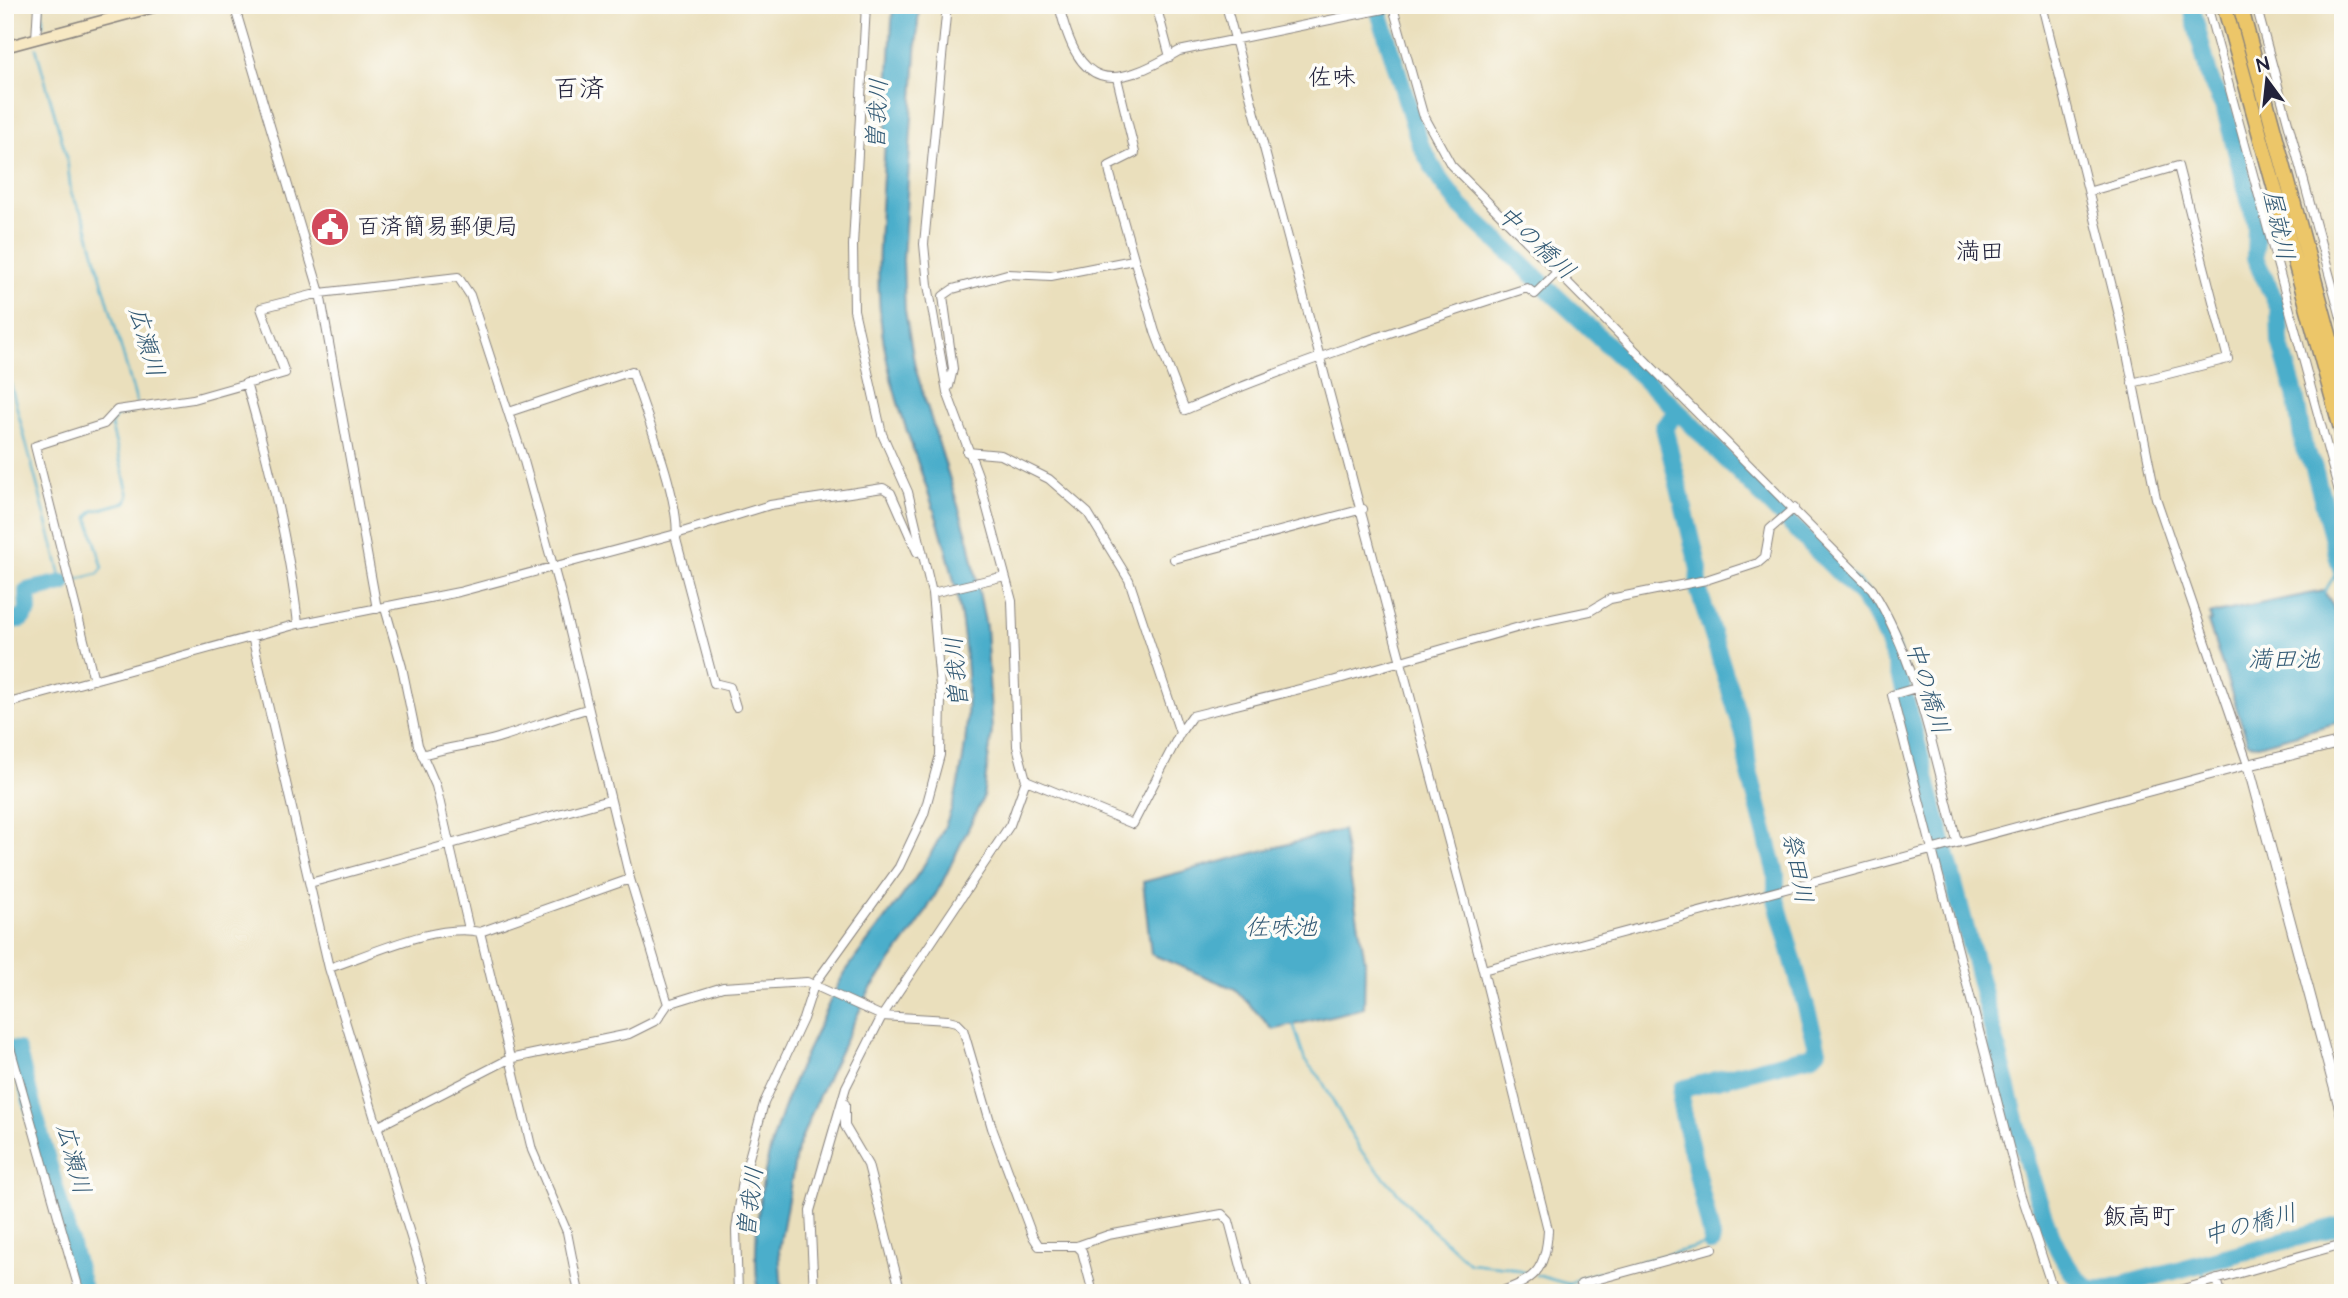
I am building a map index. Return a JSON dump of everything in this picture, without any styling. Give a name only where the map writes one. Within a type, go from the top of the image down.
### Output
[{"type":"highway","points":[[2224,5],[2343,436]]},
{"type":"highway","points":[[2240,5],[2343,386]]},
{"type":"main road","points":[[5,47],[161,5]]},
{"type":"street","points":[[36,39],[38,5]]},
{"type":"street","points":[[234,5],[320,293],[381,609],[422,755],[436,786],[469,929]]},
{"type":"street","points":[[866,5],[853,244],[854,310],[882,434],[908,492],[926,570]]},
{"type":"street","points":[[814,1293],[810,1211],[846,1087],[879,1015],[1010,825],[1026,780],[1017,746],[1012,601],[1002,577],[978,475],[967,452],[947,392],[928,285],[924,244],[947,5]]},
{"type":"street","points":[[1059,5],[1067,40],[1079,60],[1098,75],[1117,78],[1163,63],[1179,51],[1403,5]]},
{"type":"street","points":[[1156,5],[1170,57]]},
{"type":"street","points":[[1226,5],[1363,509],[1548,1230],[1545,1259],[1537,1271],[1527,1281],[1496,1293]]},
{"type":"street","points":[[2042,5],[2091,191],[2157,498],[2248,765],[2343,1119]]},
{"type":"street","points":[[2207,5],[2343,506]]},
{"type":"street","points":[[2256,5],[2343,325]]},
{"type":"street","points":[[1393,7],[1410,76],[1435,139],[1451,165],[1872,589],[1897,635],[1955,841]]},
{"type":"street","points":[[1117,78],[1135,153],[1109,166],[1155,332],[1185,410],[1256,379],[1371,337],[1527,288],[1535,294],[1557,273]]},
{"type":"street","points":[[2091,191],[2178,166],[2228,359],[2132,383]]},
{"type":"street","points":[[947,392],[953,369],[943,296],[953,289],[1007,274],[1051,276],[1133,260]]},
{"type":"street","points":[[94,680],[35,446],[104,424],[117,410],[193,399],[285,373],[261,308],[320,293],[458,277],[470,295],[509,412],[553,565],[630,879],[668,1004]]},
{"type":"street","points":[[509,412],[632,371],[665,472],[678,527],[677,534],[714,683],[730,687],[736,707]]},
{"type":"street","points":[[246,383],[264,446],[292,575],[298,624]]},
{"type":"street","points":[[967,452],[1001,454],[1049,479],[1088,513],[1129,580],[1180,733]]},
{"type":"street","points":[[5,704],[298,624],[381,609],[677,534],[770,505],[883,488],[891,493],[936,593],[941,739],[931,796],[899,867],[814,985],[803,1019],[764,1102],[748,1154],[736,1230],[738,1293]]},
{"type":"street","points":[[1174,559],[1363,509]]},
{"type":"street","points":[[1026,780],[1133,824],[1180,733],[1192,716],[1533,623],[1590,611],[1610,598],[1706,580],[1758,563],[1765,557],[1769,529],[1794,509]]},
{"type":"street","points":[[936,593],[1002,577]]},
{"type":"street","points":[[252,636],[328,968],[428,1293]]},
{"type":"street","points":[[1914,688],[1892,695],[2021,1193],[2054,1293]]},
{"type":"street","points":[[422,755],[456,744],[497,738],[528,725],[587,709]]},
{"type":"street","points":[[1483,970],[1955,841],[2343,741]]},
{"type":"street","points":[[310,883],[449,847],[609,800]]},
{"type":"street","points":[[328,968],[421,938],[469,929],[480,932],[630,879]]},
{"type":"street","points":[[480,932],[532,1150],[567,1232],[579,1293]]},
{"type":"street","points":[[377,1128],[509,1059],[629,1034],[657,1020],[668,1004],[723,987],[788,981],[814,985],[879,1015],[956,1022],[962,1029],[992,1128],[1032,1235],[1039,1247],[1077,1246],[1108,1236],[1222,1214],[1228,1221],[1248,1293]]},
{"type":"street","points":[[5,1030],[80,1293]]},
{"type":"street","points":[[846,1087],[845,1126],[867,1165],[901,1293]]},
{"type":"street","points":[[2169,1293],[2343,1244]]},
{"type":"street","points":[[1077,1246],[1082,1251],[1093,1293]]},
{"type":"street","points":[[1584,1293],[1581,1283],[1713,1248]]},
{"type":"street","points":[[2215,1280],[2221,1293]]},
{"type":"water","points":[[893,5],[919,5],[903,260],[905,311],[915,367],[969,541],[986,627],[992,731],[983,798],[941,885],[919,923],[869,991],[820,1093],[797,1149],[779,1249],[782,1293],[758,1293],[757,1224],[761,1191],[777,1126],[788,1095],[842,978],[917,875],[941,835],[959,779],[965,744],[967,672],[958,601],[941,532],[892,383],[880,312],[878,272]]},
{"type":"water","name":"満田池","points":[[2323,591],[2337,617],[2340,634],[2343,721],[2258,745],[2248,743],[2208,622],[2211,621],[2210,614]]},
{"type":"water","name":"佐味池","points":[[1342,830],[1365,960],[1364,1008],[1273,1030],[1235,989],[1151,954],[1143,882]]},
{"type":"waterway","name":"広瀬川","points":[[42,5],[43,25]]},
{"type":"waterway","name":"中の橋川","points":[[1377,5],[1420,144],[1440,180],[1460,206],[1678,411],[1862,596],[1880,624],[1896,663],[2032,1180],[2053,1238],[2078,1279],[2094,1289],[2115,1287],[2343,1225]]},
{"type":"waterway","name":"屋就川","points":[[2191,5],[2210,79],[2225,110],[2256,225],[2255,258],[2279,309],[2280,342],[2295,394],[2304,449],[2313,465],[2343,576]]},
{"type":"waterway","name":"広瀬川","points":[[36,48],[67,158],[71,193],[85,220],[137,404]]},
{"type":"waterway","name":"広瀬川","points":[[5,363],[63,583],[98,574],[103,568],[88,517],[93,511],[126,502],[129,496],[111,425],[116,416],[137,410]]},
{"type":"waterway","name":"祭田川","points":[[1678,411],[1664,427],[1699,569],[1698,588],[1745,738],[1748,767],[1776,874],[1776,899],[1818,1050],[1813,1055],[1682,1089],[1681,1106],[1711,1243]]},
{"type":"waterway","points":[[2323,594],[2340,567]]},
{"type":"waterway","name":"広瀬川","points":[[5,620],[21,619],[28,611],[27,591],[63,583]]},
{"type":"waterway","points":[[1293,1023],[1305,1061],[1320,1077],[1360,1150],[1426,1224],[1469,1263],[1508,1267],[1529,1274]]},
{"type":"waterway","name":"広瀬川","points":[[5,1049],[17,1050],[84,1293]]},
{"type":"waterway","points":[[1536,1275],[1568,1284],[1579,1278],[1711,1243]]},
{"type":"waterway","points":[[2201,1265],[2205,1279]]},
{"type":"waterway","points":[[1568,1284],[1571,1293]]},
{"type":"waterway","name":"中の橋川","points":[[2085,1293],[2095,1290]]},
{"type":"place","name":"百済簡易郵便局","points":[[330,227]]},
{"type":"district","name":"佐味","points":[[1332,78]]},
{"type":"district","name":"百済","points":[[579,89]]},
{"type":"district","name":"満田","points":[[1980,252]]},
{"type":"district","name":"飯高町","points":[[2139,1217]]},
{"type":"water label","name":"曽我川","points":[[878,114]]},
{"type":"water label","name":"曽我川","points":[[957,672]]},
{"type":"water label","name":"曽我川","points":[[751,1202]]}]
